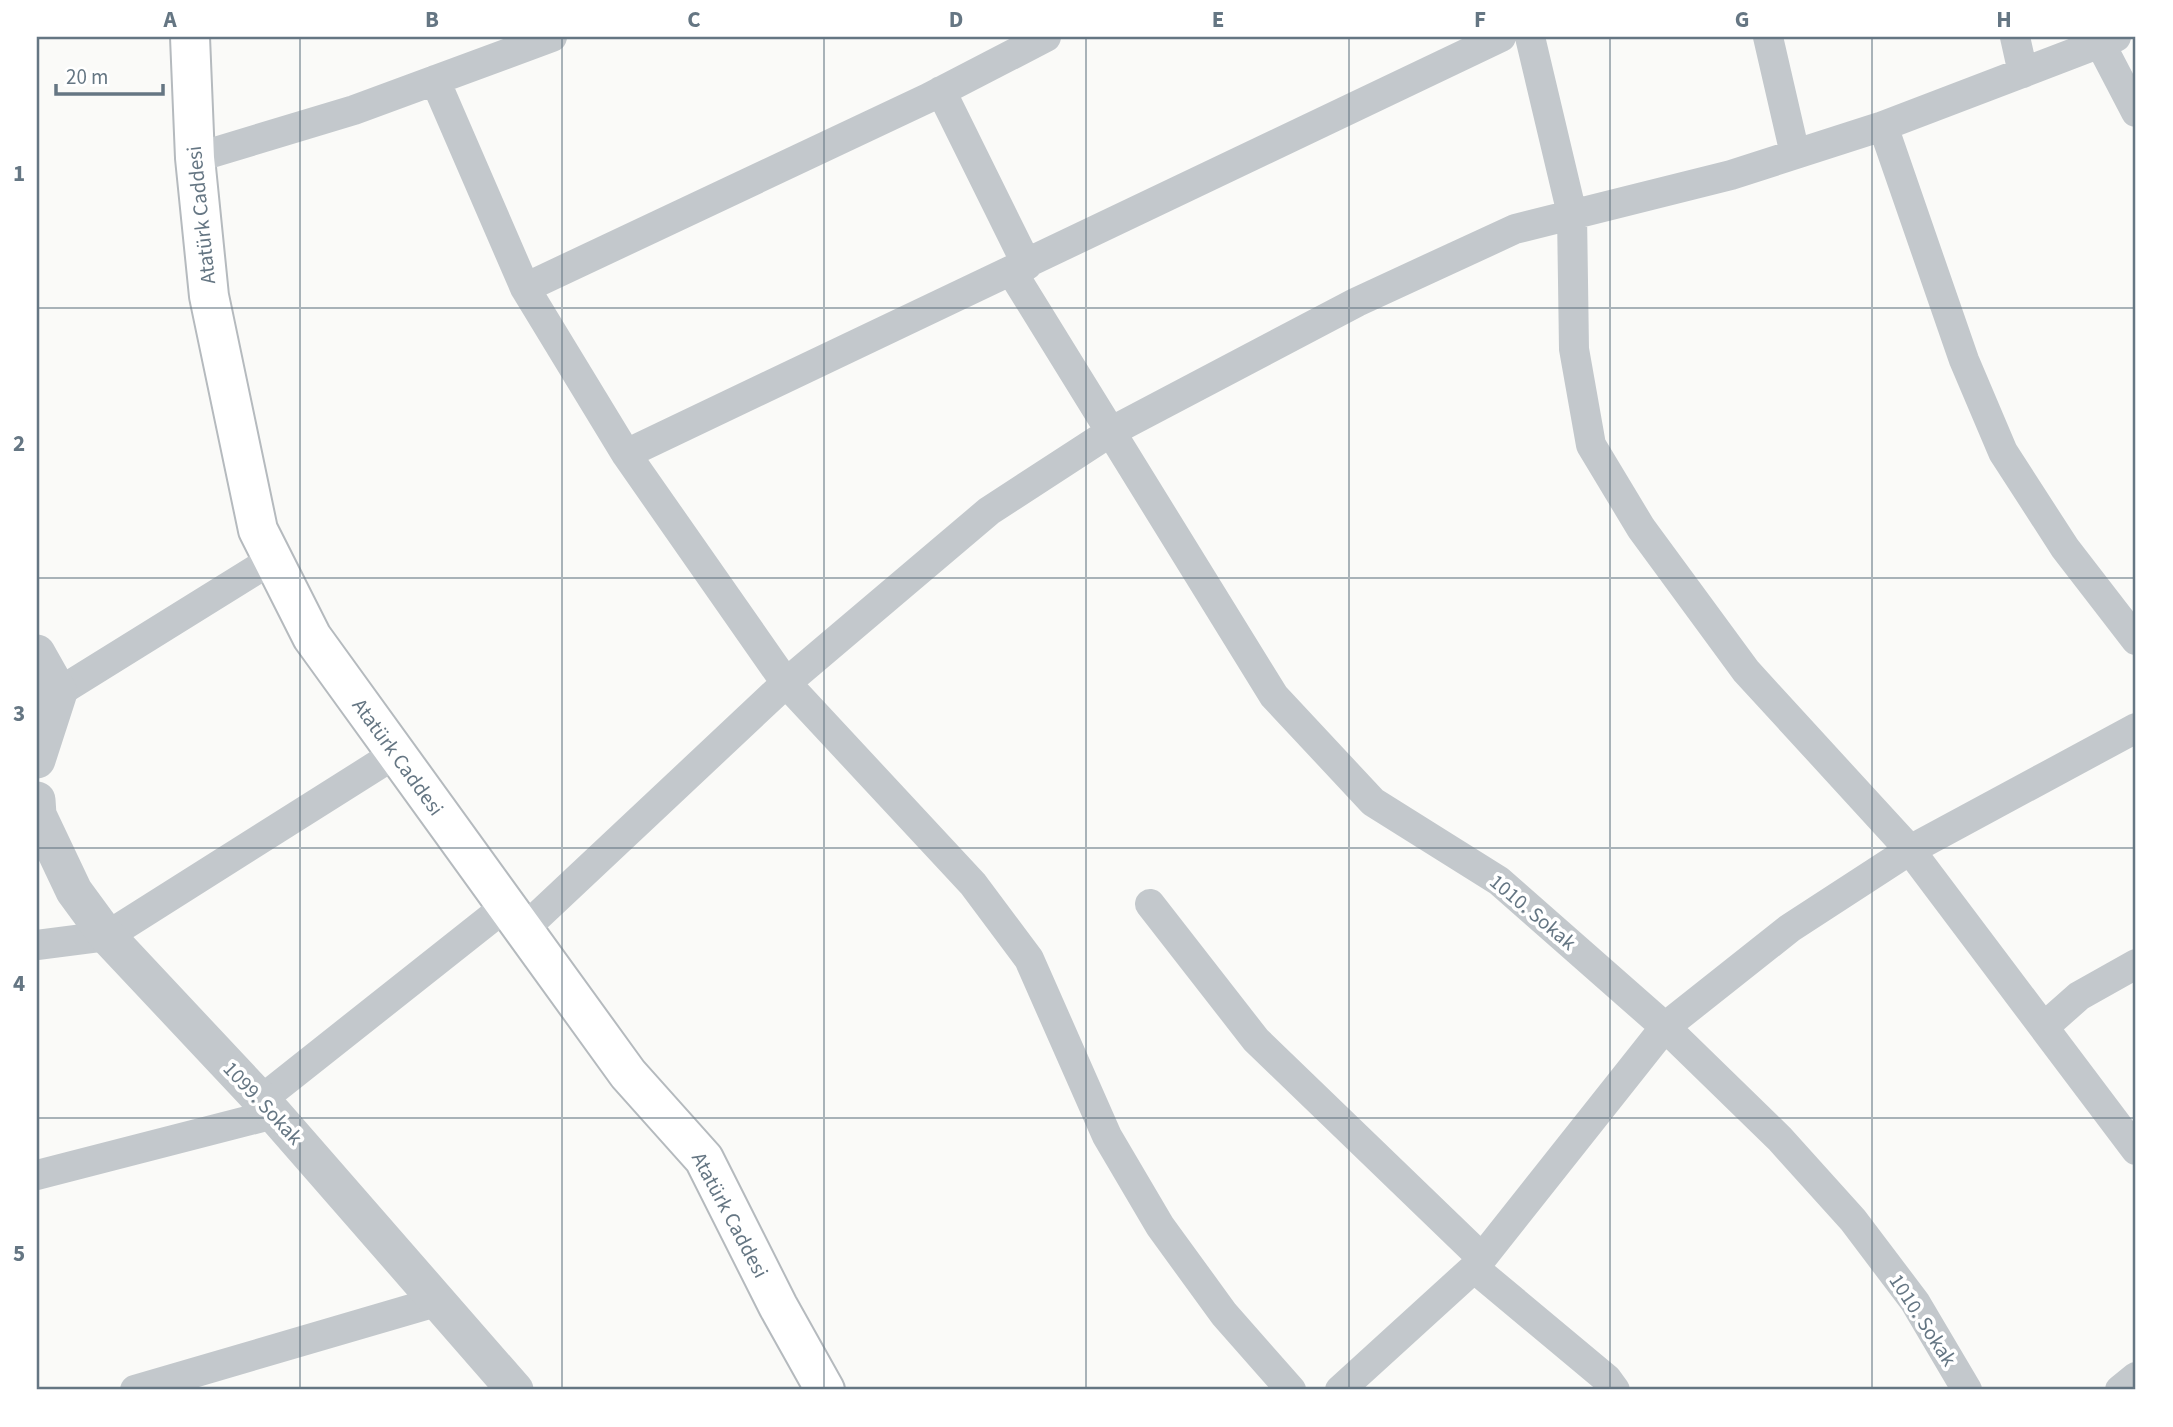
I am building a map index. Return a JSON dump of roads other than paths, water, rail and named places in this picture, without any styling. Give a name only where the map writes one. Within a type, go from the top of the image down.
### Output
[{"type":"main road","name":"Atatürk Caddesi","points":[[190,37],[195,158],[209,296],[258,530],[312,637],[628,1074],[704,1159],[778,1306],[825,1390]]},
{"type":"street","points":[[195,158],[354,110],[552,37]]},
{"type":"street","points":[[525,288],[941,91],[1046,37]]},
{"type":"street","points":[[626,454],[1501,37]]},
{"type":"street","points":[[1530,37],[1572,214],[1573,349],[1591,446],[1641,528],[1746,671],[1910,850],[2136,1150]]},
{"type":"street","points":[[1768,37],[1795,154]]},
{"type":"street","points":[[2015,37],[2022,73]]},
{"type":"street","points":[[37,1175],[268,1107],[514,918],[989,511],[1112,431],[1357,302],[1515,229],[1731,175],[1883,126],[2108,40],[2136,112]]},
{"type":"street","points":[[435,80],[525,288],[626,454],[786,683],[973,884],[1029,959],[1107,1136],[1160,1226],[1224,1314],[1291,1390]]},
{"type":"street","name":"1010. Sokak","points":[[941,91],[1019,268],[1112,431],[1274,696],[1373,802],[1499,881],[1665,1027],[1780,1139],[1853,1220],[1915,1302],[1967,1390]]},
{"type":"street","points":[[1883,126],[1964,360],[2003,452],[2065,548],[2136,640]]},
{"type":"street","points":[[37,760],[60,692],[273,559]]},
{"type":"street","points":[[37,653],[60,692]]},
{"type":"street","points":[[1340,1390],[1478,1263],[1665,1027],[1790,928],[1910,850],[2136,728]]},
{"type":"street","points":[[37,945],[107,936],[395,754]]},
{"type":"street","name":"1099. Sokak","points":[[37,800],[38,815],[74,891],[107,936],[268,1107],[515,1390]]},
{"type":"street","points":[[1150,904],[1256,1040],[1478,1263],[1607,1379],[1615,1390]]},
{"type":"street","points":[[2044,1027],[2079,996],[2136,964]]},
{"type":"street","points":[[135,1390],[439,1301]]},
{"type":"street","points":[[2120,1390],[2136,1377]]}]
